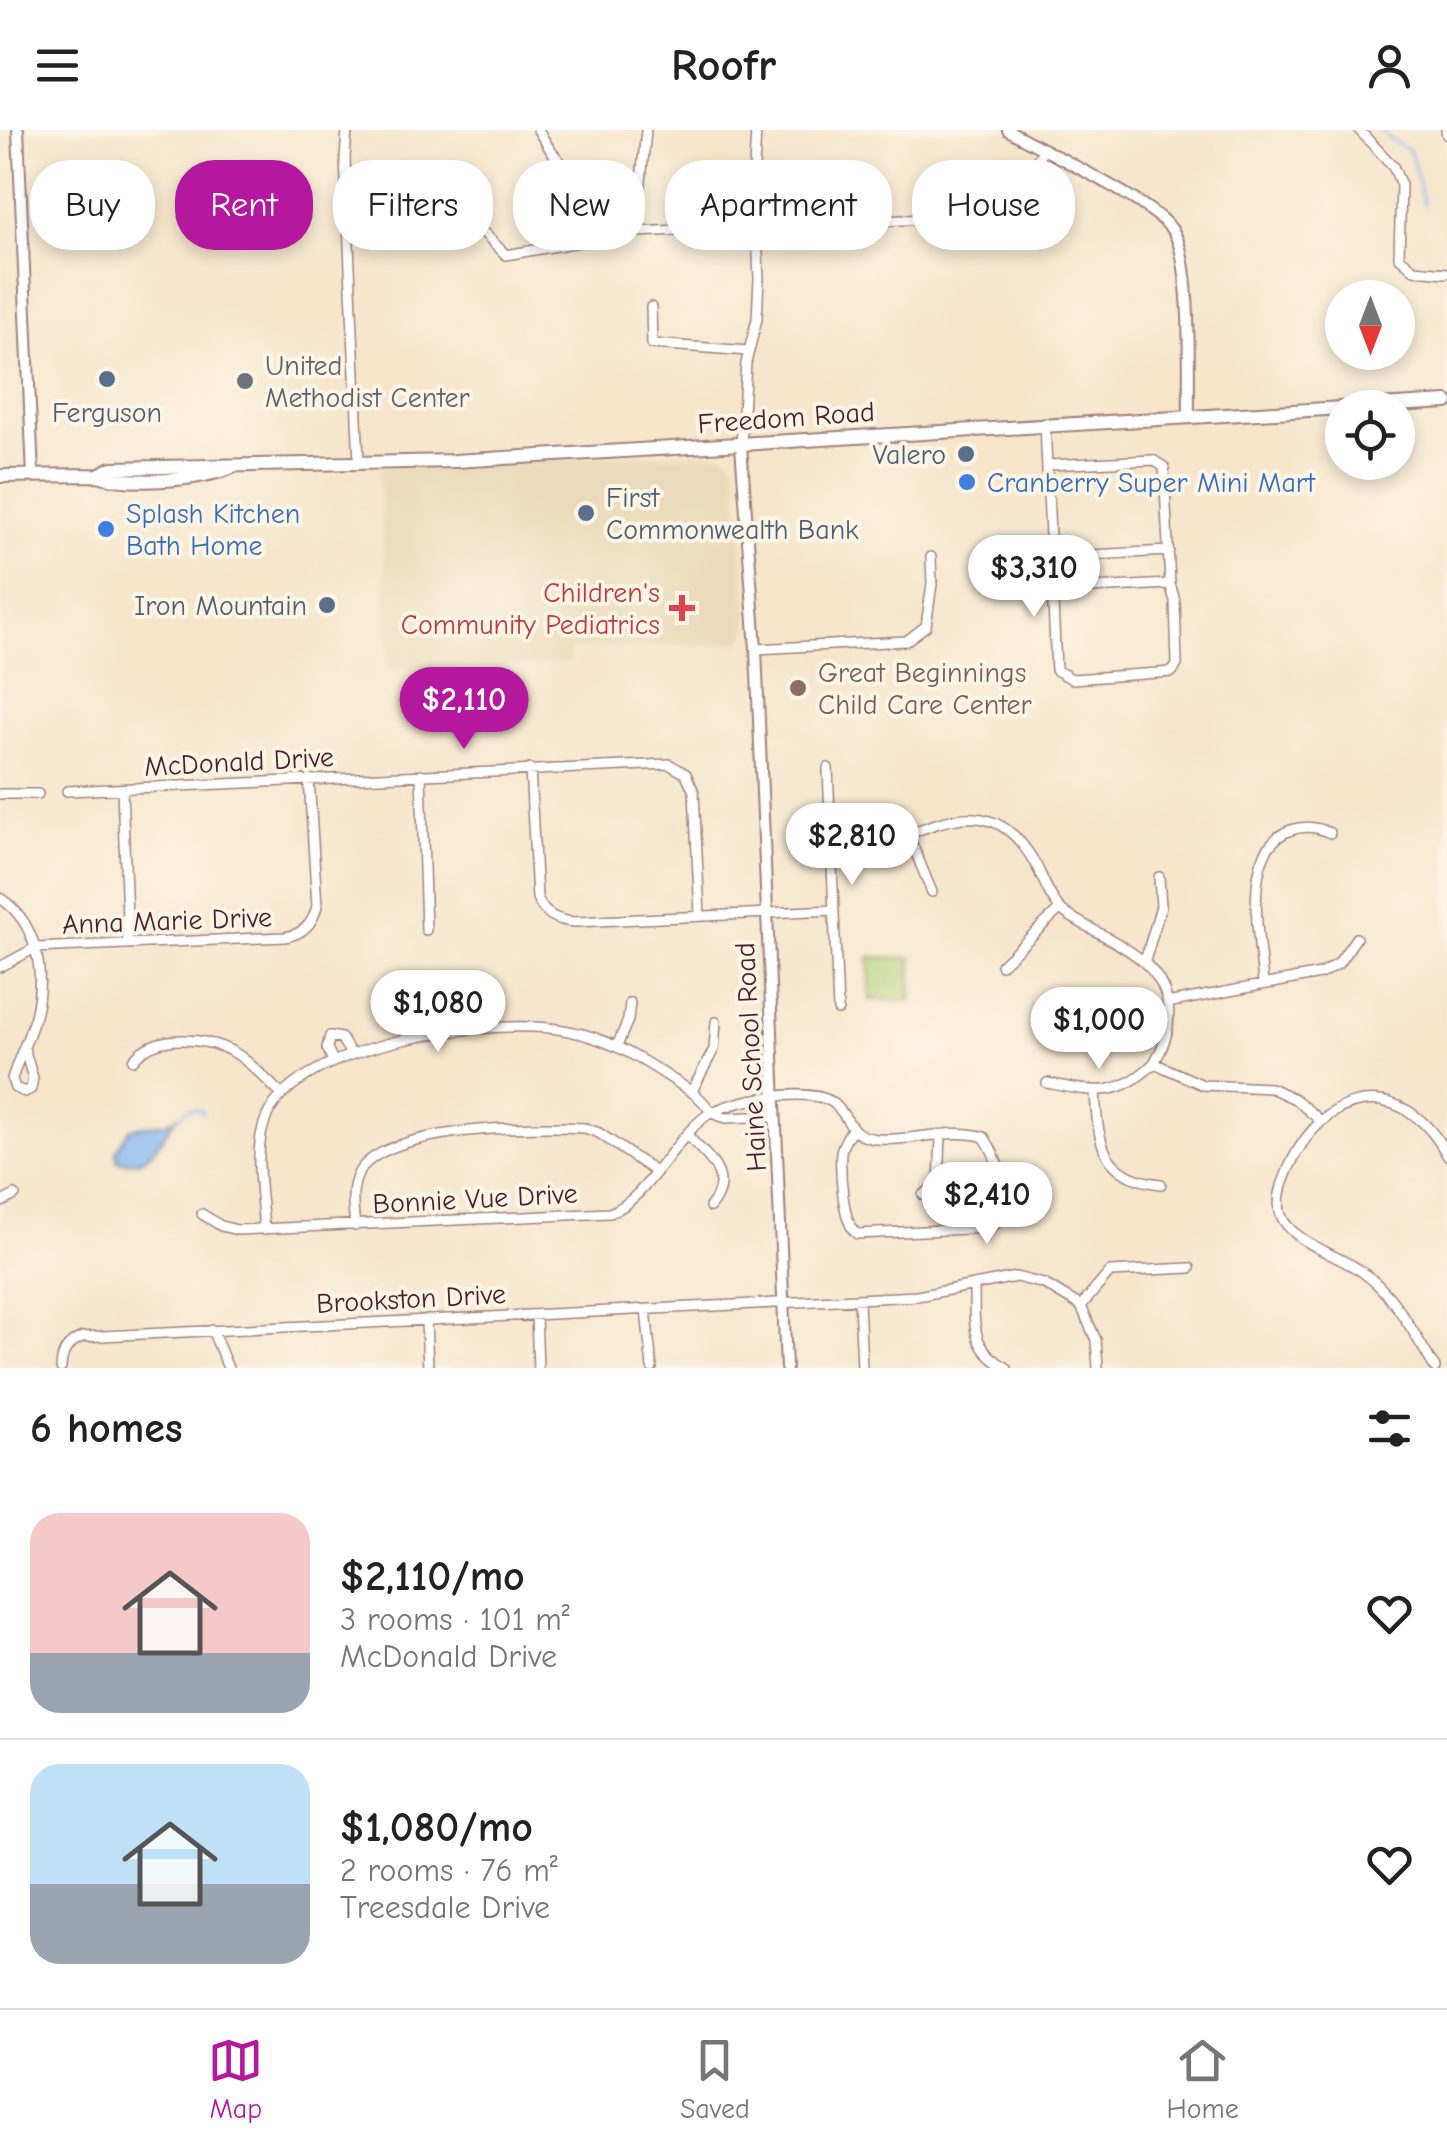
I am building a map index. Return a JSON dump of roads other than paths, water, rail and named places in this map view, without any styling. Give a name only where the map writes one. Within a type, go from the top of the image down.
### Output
[{"type":"main road","name":"Freedom Road","points":[[1415,404],[1447,402]]},
{"type":"main road","name":"Freedom Road","points":[[0,476],[98,475],[113,480],[211,476],[232,468],[472,460],[1325,409]]},
{"type":"street","points":[[18,130],[33,476]]},
{"type":"street","points":[[347,130],[347,160]]},
{"type":"street","points":[[538,130],[560,160]]},
{"type":"street","points":[[643,160],[646,130]]},
{"type":"street","points":[[754,160],[756,130]]},
{"type":"street","points":[[1008,130],[1150,210],[1175,234],[1184,268],[1190,415]]},
{"type":"street","points":[[1359,130],[1393,166],[1401,186],[1399,257],[1414,270],[1447,272]]},
{"type":"street","points":[[892,221],[970,218],[1000,203],[1029,174],[1043,151]]},
{"type":"street","points":[[493,242],[506,255],[534,250]]},
{"type":"street","points":[[349,250],[359,462]]},
{"type":"street","points":[[741,444],[742,398],[757,319],[756,250]]},
{"type":"street","points":[[651,306],[652,344],[750,350]]},
{"type":"street","points":[[1046,423],[1056,670],[1072,679],[1167,674],[1177,665],[1164,467],[1158,460],[1048,466]]},
{"type":"street","name":"Haine School Road","points":[[741,444],[756,650],[786,1368]]},
{"type":"street","points":[[1051,557],[1168,551]]},
{"type":"street","points":[[756,650],[906,641],[926,626],[931,558]]},
{"type":"street","points":[[1052,590],[1170,584]]},
{"type":"street","name":"McDonald Drive","points":[[68,792],[669,764],[686,774],[696,802],[700,916]]},
{"type":"street","points":[[828,768],[838,1010]]},
{"type":"street","points":[[530,769],[536,898],[546,912],[561,921],[834,910]]},
{"type":"street","points":[[421,774],[426,930]]},
{"type":"street","name":"Anna Marie Drive","points":[[0,967],[35,948],[285,937],[304,930],[314,916],[317,902],[309,779]]},
{"type":"street","points":[[122,790],[128,943]]},
{"type":"street","points":[[0,794],[38,794]]},
{"type":"street","points":[[831,857],[841,848],[878,846],[936,822],[981,818],[1003,826],[1027,848],[1060,909],[1145,961],[1162,983],[1168,1003],[1168,1028],[1154,1062],[1136,1079],[1112,1090],[1096,1092],[1047,1084]]},
{"type":"street","points":[[1263,984],[1257,884],[1263,854],[1271,842],[1293,829],[1313,827],[1330,833]]},
{"type":"street","points":[[908,834],[932,892]]},
{"type":"street","points":[[1145,961],[1160,906],[1159,877]]},
{"type":"street","points":[[0,898],[22,917],[35,948],[37,1007],[24,1048]]},
{"type":"street","points":[[1001,965],[1060,909]]},
{"type":"street","points":[[1168,1003],[1330,970],[1344,958],[1356,938]]},
{"type":"street","points":[[616,1046],[628,1020],[630,1004]]},
{"type":"street","points":[[692,1091],[714,1049],[716,1022]]},
{"type":"street","points":[[264,1230],[261,1138],[267,1116],[282,1095],[334,1061],[383,1045],[508,1026],[570,1031],[616,1046],[692,1091],[712,1113],[726,1118],[775,1116]]},
{"type":"street","points":[[334,1061],[327,1048],[330,1036],[341,1038],[351,1054]]},
{"type":"street","points":[[133,1060],[154,1044],[198,1042],[235,1054],[282,1095]]},
{"type":"street","points":[[1154,1062],[1203,1085],[1271,1088],[1295,1099],[1321,1120]]},
{"type":"street","points":[[1096,1092],[1097,1122],[1105,1154],[1114,1167],[1133,1179],[1161,1184]]},
{"type":"street","name":"Bonnie Vue Drive","points":[[202,1214],[231,1230],[264,1230],[610,1213],[634,1200],[687,1135],[724,1104],[774,1097],[823,1098],[838,1108],[852,1129]]},
{"type":"street","points":[[1434,1368],[1403,1316],[1375,1282],[1295,1234],[1282,1218],[1280,1198],[1290,1166],[1321,1120],[1353,1101],[1378,1099],[1406,1110],[1438,1138],[1447,1155]]},
{"type":"street","points":[[355,1226],[352,1196],[356,1179],[377,1155],[402,1144],[480,1129],[584,1128],[599,1133],[654,1171]]},
{"type":"street","points":[[852,1129],[861,1136],[882,1140],[978,1135],[988,1142],[1004,1200],[1002,1219],[989,1228],[865,1235],[851,1230],[846,1217],[841,1150],[852,1129]]},
{"type":"street","points":[[1438,1138],[1447,1130]]},
{"type":"street","points":[[687,1135],[712,1161],[720,1177],[721,1191],[710,1207]]},
{"type":"street","points":[[923,1195],[939,1184],[941,1137]]},
{"type":"street","points":[[0,1203],[15,1195]]},
{"type":"street","points":[[1098,1368],[1096,1340],[1080,1306],[1110,1272],[1190,1268]]},
{"type":"street","name":"Brookston Drive","points":[[61,1368],[62,1353],[70,1342],[82,1337],[783,1305],[917,1296],[1016,1276],[1044,1284],[1080,1306]]},
{"type":"street","points":[[974,1287],[976,1338],[990,1358],[1007,1368]]},
{"type":"street","points":[[859,1300],[862,1368]]},
{"type":"street","points":[[646,1310],[652,1368]]},
{"type":"street","points":[[536,1315],[538,1368]]},
{"type":"street","points":[[426,1320],[428,1368]]},
{"type":"street","points":[[212,1330],[228,1368]]},
{"type":"water","points":[[180,1115],[149,1154],[131,1162],[118,1161],[116,1150],[131,1128],[166,1123]]},
{"type":"waterway","points":[[1380,130],[1410,151],[1424,205]]},
{"type":"waterway","points":[[180,1115],[191,1108],[202,1110],[203,1114]]},
{"type":"place","name":"Ferguson","points":[[107,379]]},
{"type":"place","name":"United Methodist Center","points":[[245,381]]},
{"type":"place","name":"Valero","points":[[966,454]]},
{"type":"place","name":"Cranberry Super Mini Mart","points":[[967,482]]},
{"type":"place","name":"First Commonwealth Bank","points":[[586,513]]},
{"type":"place","name":"Splash Kitchen Bath Home","points":[[106,529]]},
{"type":"place","name":"Iron Mountain","points":[[327,605]]},
{"type":"place","name":"Children's Community Pediatrics","points":[[682,608]]},
{"type":"place","name":"Great Beginnings Child Care Center","points":[[798,688]]}]
